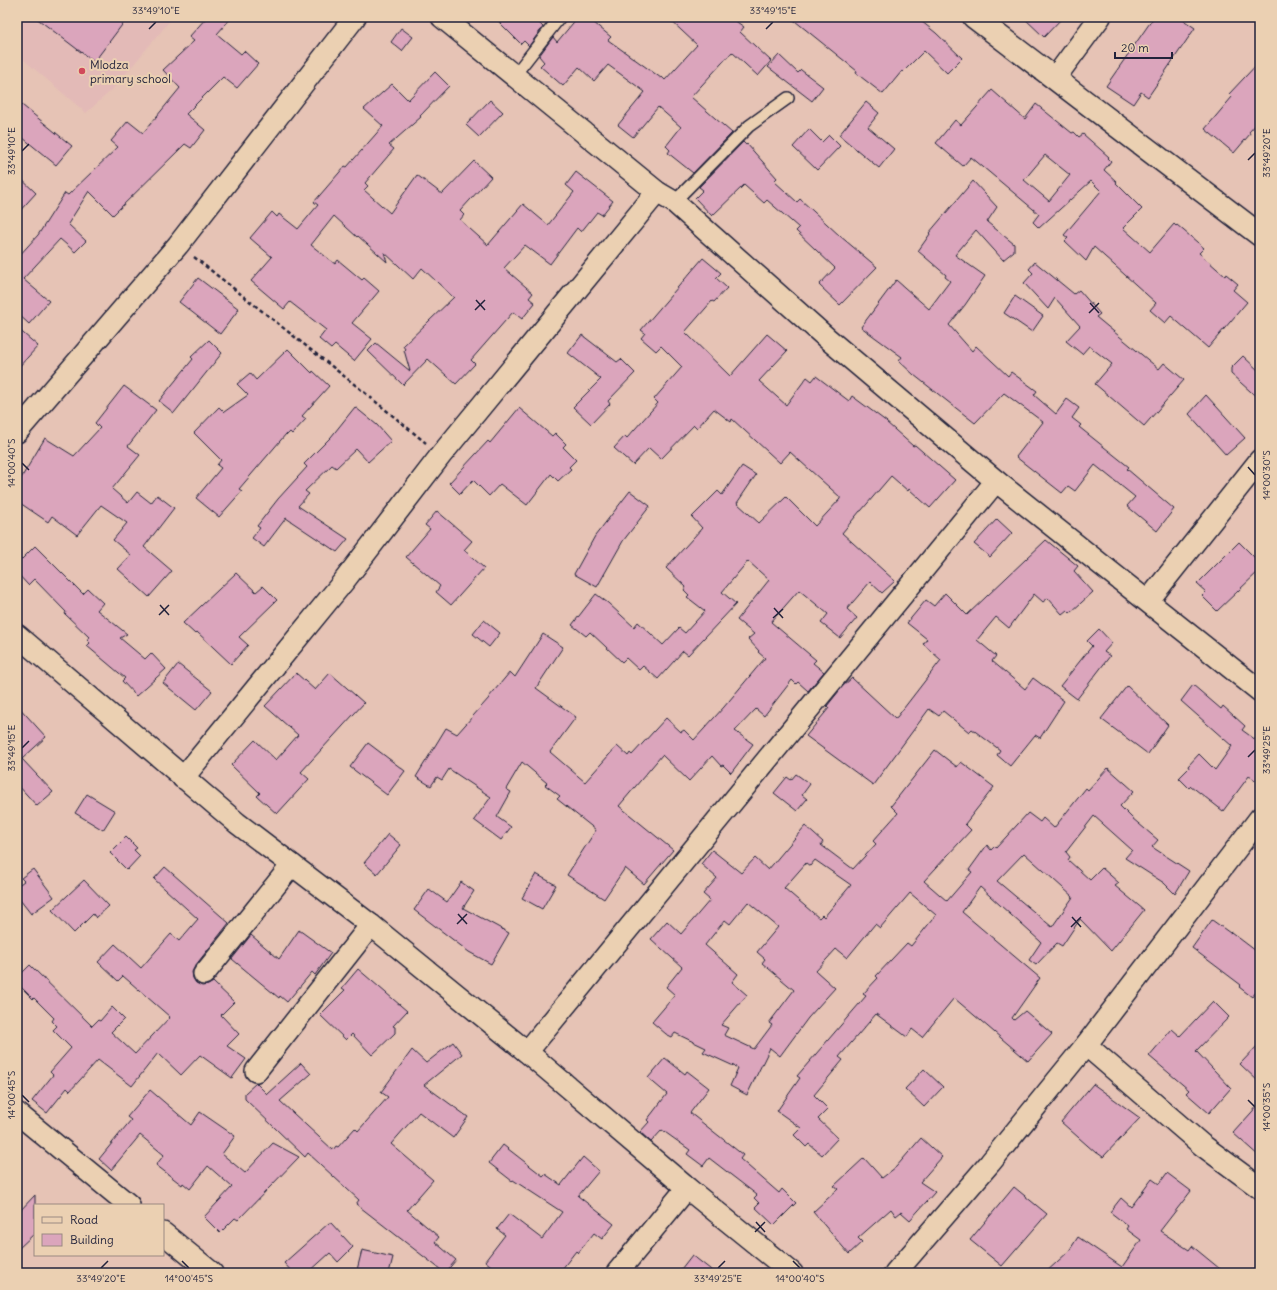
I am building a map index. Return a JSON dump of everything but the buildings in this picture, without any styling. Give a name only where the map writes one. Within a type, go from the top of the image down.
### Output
[{"type":"street","points":[[17,431],[178,245],[356,17]]},
{"type":"street","points":[[442,17],[665,197],[829,340],[996,481],[1260,691]]},
{"type":"street","points":[[974,17],[1260,235]]},
{"type":"street","points":[[1055,78],[1100,17]]},
{"type":"street","points":[[183,778],[344,581],[441,455],[665,197]]},
{"type":"street","points":[[1148,601],[1260,460]]},
{"type":"street","points":[[527,1052],[996,481]]},
{"type":"street","points":[[17,635],[237,823],[371,925],[527,1052],[687,1188],[792,1273]]},
{"type":"street","points":[[895,1273],[990,1163],[1086,1045],[1260,818]]},
{"type":"street","points":[[204,974],[292,865]]},
{"type":"street","points":[[256,1071],[371,925]]},
{"type":"street","points":[[1086,1045],[1202,1145],[1260,1188]]},
{"type":"street","points":[[17,1113],[128,1204]]},
{"type":"street","points":[[617,1273],[687,1188]]},
{"type":"street","points":[[164,1234],[212,1273]]},
{"type":"lane","points":[[514,76],[560,17]]},
{"type":"lane","points":[[665,197],[749,126],[788,98]]},
{"type":"path","points":[[178,245],[353,383],[441,455]]},
{"type":"shaded area","name":"Mlodza primary school","points":[[17,17],[173,17],[114,88],[86,113],[17,54]]},
{"type":"place","name":"Mlodza primary school","points":[[82,71]]}]
